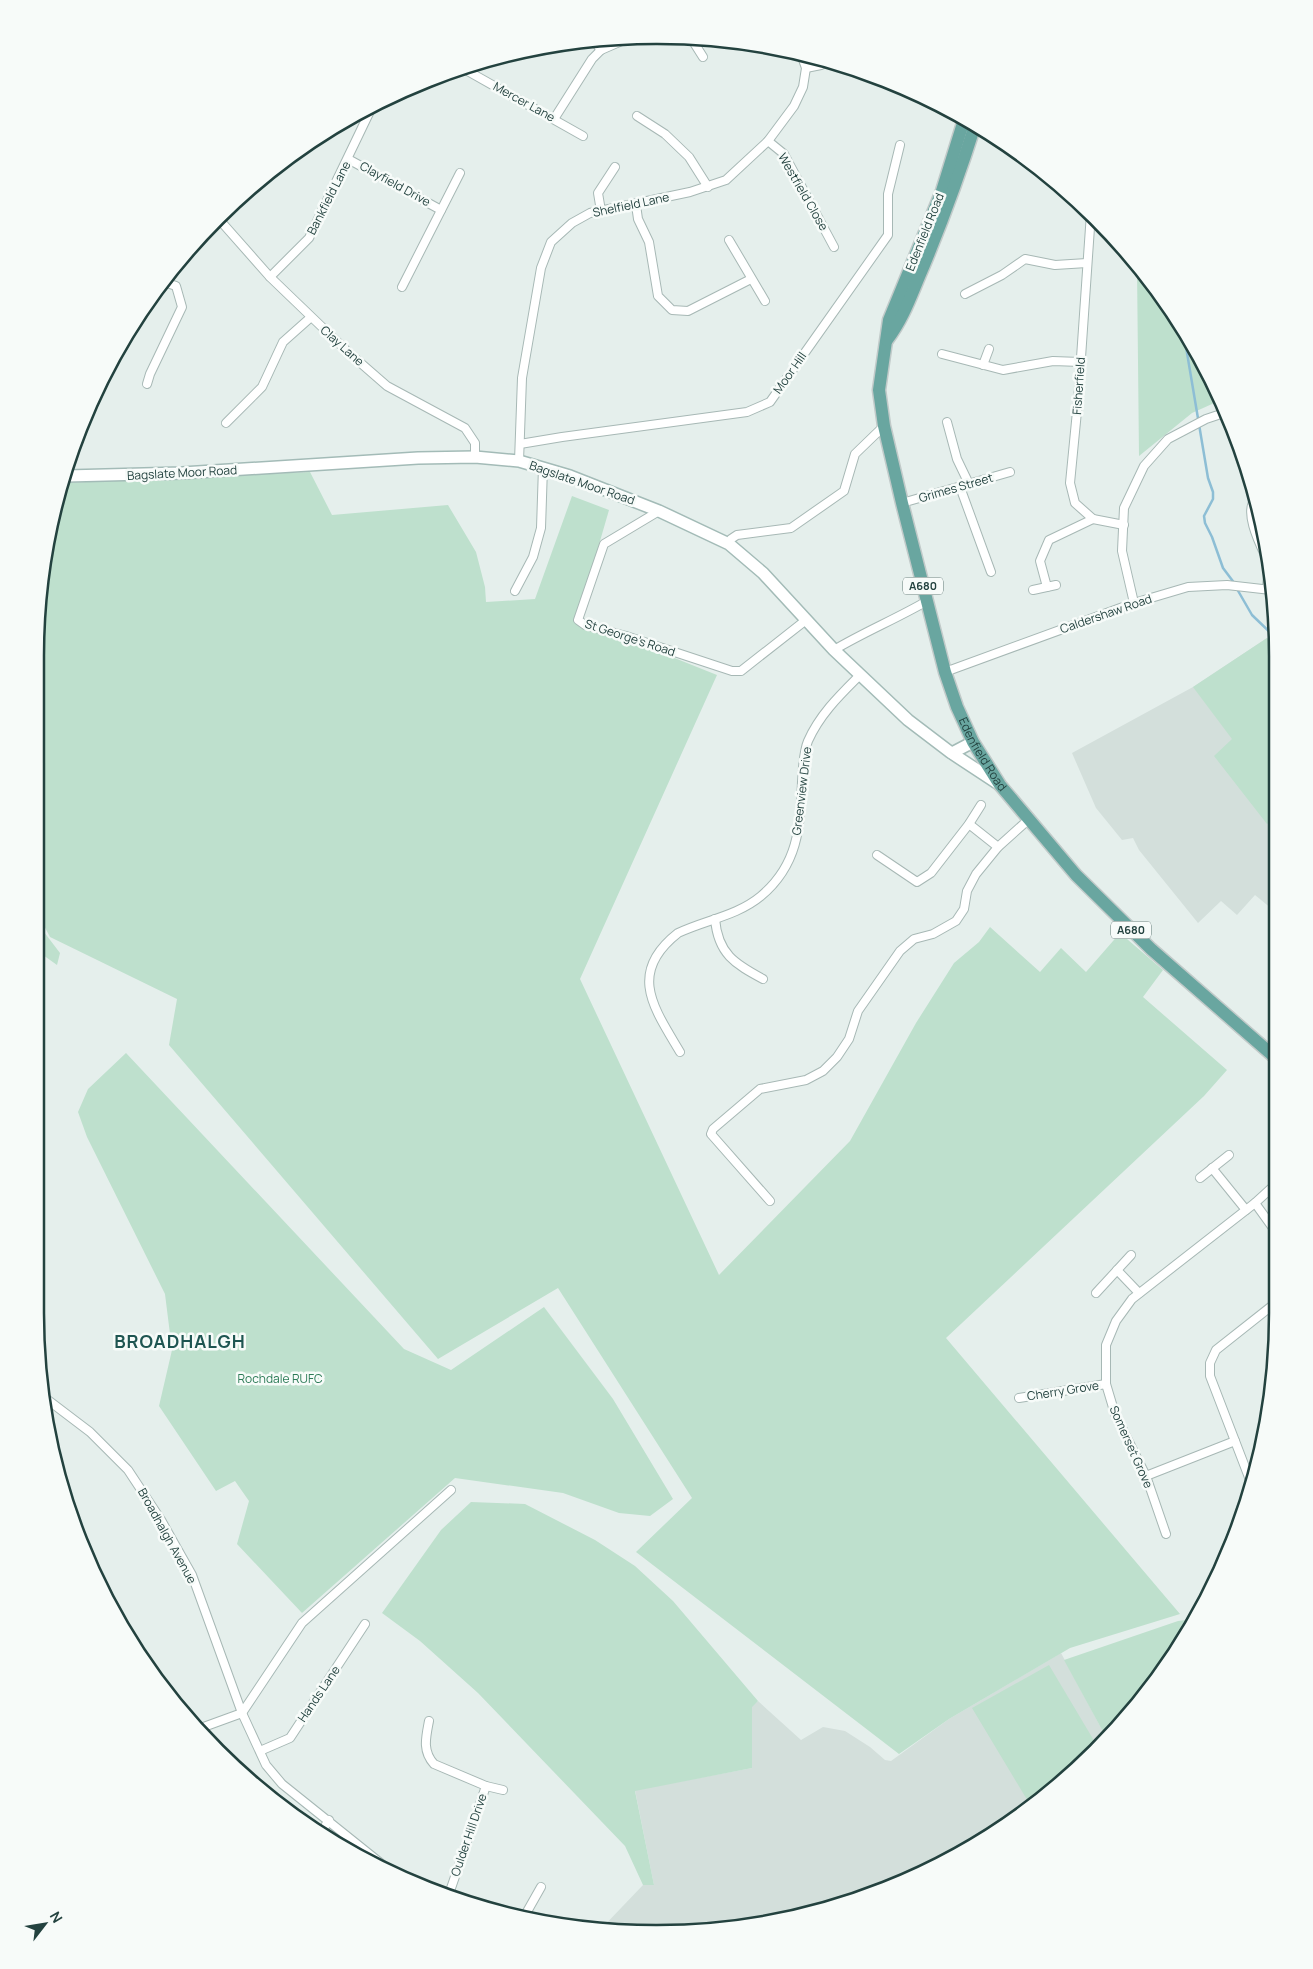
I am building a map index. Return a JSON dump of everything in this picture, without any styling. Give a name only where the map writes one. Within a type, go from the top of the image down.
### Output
[{"type":"main road","name":"Edenfield Road","points":[[962,126],[929,237],[900,322],[885,343],[879,390],[884,426],[902,504],[945,672],[956,707],[973,742],[1000,785],[1076,875],[1151,949],[1269,1052]]},
{"type":"main road","name":"Edenfield Road","points":[[929,237],[953,194],[973,132]]},
{"type":"street","points":[[554,119],[592,59],[602,50],[613,45]]},
{"type":"street","points":[[695,45],[703,58]]},
{"type":"street","points":[[599,47],[602,50]]},
{"type":"street","points":[[804,62],[806,68],[817,66]]},
{"type":"street","name":"Shelfield Lane","points":[[518,461],[522,378],[541,268],[551,242],[572,223],[590,213],[636,205],[708,187],[726,180],[768,141],[794,106],[803,88],[806,68]]},
{"type":"street","name":"Mercer Lane","points":[[471,73],[583,136]]},
{"type":"street","name":"Bankfield Lane","points":[[270,277],[309,238],[368,116]]},
{"type":"street","points":[[637,116],[665,134],[689,156],[708,187]]},
{"type":"street","name":"Westfield Close","points":[[768,141],[784,154],[834,247]]},
{"type":"street","name":"Moor Hill","points":[[520,444],[562,436],[747,412],[770,402],[888,235],[888,194],[900,145]]},
{"type":"street","name":"Clayfield Drive","points":[[348,159],[441,210]]},
{"type":"street","points":[[600,211],[598,193],[615,167]]},
{"type":"street","name":"Clayfield Drive","points":[[402,286],[460,173]]},
{"type":"street","points":[[636,205],[638,219],[649,242],[658,296],[672,310],[688,311],[751,279]]},
{"type":"street","name":"Clay Lane","points":[[223,223],[270,277],[310,318],[387,386],[465,428],[475,442],[475,456]]},
{"type":"street","name":"Fisherfield","points":[[1090,223],[1070,483],[1075,503],[1092,519]]},
{"type":"street","points":[[730,240],[765,301]]},
{"type":"street","points":[[965,294],[1002,275],[1025,259],[1055,265],[1087,263]]},
{"type":"street","points":[[147,384],[182,307],[176,286],[169,284]]},
{"type":"street","points":[[226,423],[262,387],[284,342],[310,318]]},
{"type":"street","points":[[983,365],[989,349]]},
{"type":"street","points":[[942,354],[1002,370],[1053,361],[1080,362]]},
{"type":"street","points":[[1134,603],[1122,551],[1124,508],[1144,466],[1168,439],[1206,418],[1219,414]]},
{"type":"street","points":[[947,422],[957,459],[969,484]]},
{"type":"street","points":[[729,544],[731,539],[737,535],[791,528],[844,491],[855,454],[884,426]]},
{"type":"street","name":"Bagslate Moor Road","points":[[71,476],[182,473],[475,456],[518,461],[543,467],[659,511],[729,544],[763,572],[834,650],[908,720],[952,754],[1000,785]]},
{"type":"street","points":[[515,591],[533,557],[541,528],[543,467]]},
{"type":"street","name":"Grimes Street","points":[[902,504],[1010,472]]},
{"type":"street","points":[[960,487],[991,572]]},
{"type":"street","name":"St George's Road","points":[[659,511],[604,544],[578,620],[585,625],[626,636],[732,671],[741,671],[806,620]]},
{"type":"street","points":[[1252,514],[1251,520],[1256,532]]},
{"type":"street","points":[[1047,587],[1040,561],[1049,540],[1092,519],[1124,525]]},
{"type":"street","points":[[1033,590],[1056,585]]},
{"type":"street","name":"Caldershaw Road","points":[[945,672],[1134,603],[1188,587],[1228,585],[1265,589]]},
{"type":"street","points":[[834,650],[863,633],[880,627],[927,601]]},
{"type":"street","name":"Greenview Drive","points":[[680,1052],[653,1004],[648,986],[654,959],[669,940],[689,928],[741,909],[761,896],[780,873],[795,846],[800,828],[804,758],[808,742],[820,719],[830,706],[860,675]]},
{"type":"street","points":[[952,754],[973,742]]},
{"type":"street","points":[[877,855],[917,882],[931,873],[970,824],[981,805]]},
{"type":"street","points":[[770,1201],[711,1134],[713,1129],[760,1089],[806,1080],[823,1071],[837,1057],[848,1039],[858,1011],[900,951],[914,939],[933,934],[956,921],[964,909],[968,891],[976,874],[998,847],[1028,820]]},
{"type":"street","points":[[970,824],[998,847]]},
{"type":"street","points":[[715,919],[720,941],[732,960],[738,966],[763,979]]},
{"type":"street","points":[[1200,1178],[1228,1155]]},
{"type":"street","points":[[1212,1168],[1246,1210]]},
{"type":"street","name":"Somerset Grove","points":[[1166,1534],[1146,1476],[1115,1414],[1106,1384],[1106,1345],[1116,1321],[1139,1292],[1269,1190]]},
{"type":"street","points":[[1255,1203],[1269,1222]]},
{"type":"street","points":[[1096,1293],[1131,1255]]},
{"type":"street","points":[[1117,1270],[1139,1292]]},
{"type":"street","points":[[1247,1473],[1210,1376],[1210,1363],[1216,1350],[1269,1308]]},
{"type":"street","name":"Cherry Grove","points":[[1019,1398],[1106,1384]]},
{"type":"street","name":"Broadhalgh Avenue","points":[[51,1402],[90,1432],[128,1470],[160,1520],[192,1575],[242,1713],[266,1765],[282,1784],[369,1853]]},
{"type":"street","points":[[1146,1476],[1235,1441]]},
{"type":"street","points":[[205,1727],[242,1713],[302,1623],[452,1490]]},
{"type":"street","name":"Hands Lane","points":[[260,1750],[290,1738],[365,1624]]},
{"type":"street","name":"Oulder Hill Drive","points":[[429,1721],[425,1745],[427,1755],[434,1764],[486,1786],[451,1890]]},
{"type":"street","points":[[486,1786],[503,1790]]},
{"type":"street","points":[[324,1827],[329,1820]]},
{"type":"street","points":[[528,1911],[541,1887]]},
{"type":"shaded area","points":[[1267,638],[1269,640],[1269,907],[1255,895],[1237,915],[1221,901],[1198,923],[1139,850],[1133,838],[1122,840],[1096,808],[1072,753],[1193,687]]},
{"type":"shaded area","points":[[1061,1653],[1103,1732],[1061,1773],[1030,1799],[997,1822],[928,1862],[891,1879],[815,1904],[736,1920],[697,1924],[656,1925],[607,1923],[643,1885],[654,1885],[635,1790],[752,1768],[752,1706],[758,1701],[801,1740],[823,1727],[845,1731],[870,1747],[885,1760],[891,1761],[949,1719]]},
{"type":"green space","points":[[1137,276],[1166,316],[1187,350],[1214,403],[1192,413],[1139,456]]},
{"type":"green space","points":[[310,472],[332,515],[448,505],[476,552],[485,587],[486,602],[535,599],[572,496],[609,510],[576,624],[627,639],[717,675],[580,979],[719,1275],[850,1141],[916,1023],[954,963],[979,942],[990,927],[1040,972],[1061,948],[1086,972],[1120,933],[1163,970],[1143,997],[1227,1070],[1204,1096],[946,1338],[1180,1614],[1070,1648],[949,1719],[899,1754],[636,1552],[692,1498],[558,1288],[438,1359],[169,1045],[177,999],[50,937],[44,926],[45,616],[56,537],[69,483]]},
{"type":"green space","points":[[1267,638],[1269,640],[1269,822],[1267,824],[1214,756],[1232,739],[1193,687]]},
{"type":"green space","points":[[44,932],[60,953],[57,965],[44,956]]},
{"type":"green space","name":"Rochdale RUFC","points":[[126,1053],[404,1349],[451,1370],[544,1307],[613,1399],[673,1499],[650,1516],[619,1513],[563,1493],[455,1478],[302,1613],[237,1544],[249,1501],[235,1481],[216,1491],[159,1406],[172,1350],[165,1294],[87,1137],[78,1112],[88,1089]]},
{"type":"green space","points":[[471,1502],[525,1504],[595,1540],[635,1566],[673,1601],[758,1701],[752,1707],[752,1768],[635,1791],[654,1885],[643,1885],[625,1846],[478,1693],[420,1641],[382,1613],[441,1530]]},
{"type":"green space","points":[[1186,1620],[1143,1686],[1103,1732],[1064,1660],[1178,1621]]},
{"type":"green space","points":[[1049,1665],[1094,1741],[1061,1773],[1028,1801],[972,1708]]},
{"type":"waterway","points":[[1186,349],[1208,478],[1213,492],[1213,499],[1204,516],[1205,523],[1223,568],[1235,584]]},
{"type":"waterway","points":[[1237,589],[1252,615],[1268,631]]},
{"type":"district","name":"BROADHALGH","points":[[180,1342]]}]
